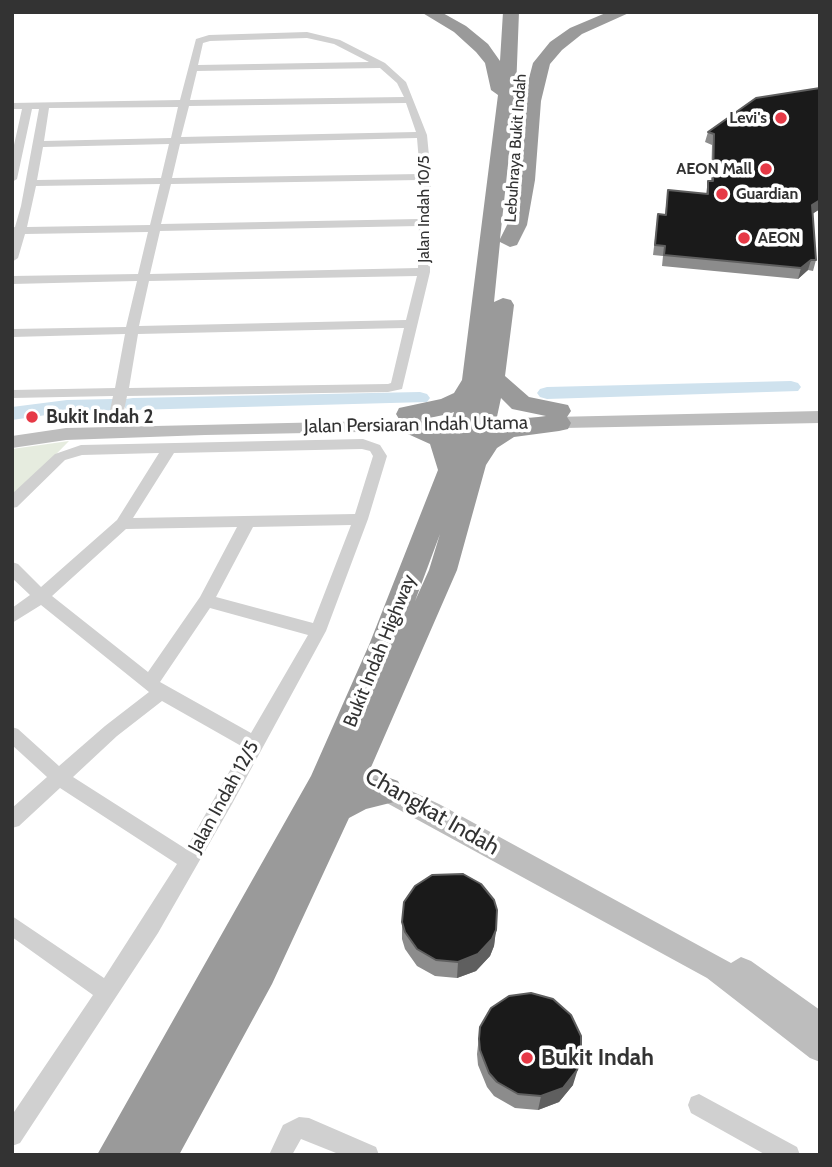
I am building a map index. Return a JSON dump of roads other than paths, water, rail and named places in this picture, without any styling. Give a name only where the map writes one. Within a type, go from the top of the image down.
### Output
[{"type":"highway","points":[[429,12],[460,29],[482,48],[493,63],[504,99]]},
{"type":"highway","name":"Lebuhraya Bukit Indah","points":[[504,99],[511,12]]},
{"type":"highway","name":"Lebuhraya Bukit Indah","points":[[510,242],[522,103],[522,12]]},
{"type":"highway","points":[[510,242],[517,225],[525,180],[532,101],[542,63],[556,46],[576,31],[623,12]]},
{"type":"highway","name":"Bukit Indah Highway","points":[[484,379],[504,99]]},
{"type":"highway","name":"Bukit Indah Highway","points":[[157,1155],[260,972],[310,869],[443,570],[510,242]]},
{"type":"highway","points":[[408,419],[448,406],[463,398],[484,379],[521,403],[559,417]]},
{"type":"highway","points":[[408,419],[436,435],[463,467],[497,434],[559,417]]},
{"type":"highway","name":"Bukit Indah Highway","points":[[117,1155],[266,891],[339,750],[463,467]]},
{"type":"highway","points":[[355,768],[351,762],[350,750],[386,661],[384,645]]},
{"type":"highway","points":[[337,808],[388,785],[374,759],[371,734]]},
{"type":"highway","points":[[266,891],[288,871],[341,770],[345,767],[355,768]]},
{"type":"main road","name":"Jalan Persiaran Indah Utama","points":[[559,417],[820,405]]},
{"type":"main road","name":"Jalan Persiaran Indah Utama","points":[[12,429],[62,422],[115,420],[820,418]]},
{"type":"main road","name":"Jalan Persiaran Indah Utama","points":[[12,442],[66,434],[408,419]]},
{"type":"main road","points":[[66,434],[115,420],[152,426],[205,429]]},
{"type":"main road","name":"Changkat Indah","points":[[355,768],[717,953],[820,1027]]},
{"type":"main road","name":"Changkat Indah","points":[[388,785],[716,969],[820,1048]]},
{"type":"street","name":"Jalan Indah 10/5","points":[[121,392],[397,386],[424,272],[426,177],[422,135],[401,82],[382,65],[337,42],[307,34],[209,38],[198,41],[193,68]]},
{"type":"street","points":[[115,420],[132,330],[193,68],[382,65]]},
{"type":"street","points":[[12,106],[410,100]]},
{"type":"street","points":[[12,258],[46,105]]},
{"type":"street","points":[[12,179],[28,106]]},
{"type":"street","points":[[37,144],[422,135]]},
{"type":"street","points":[[16,160],[34,159]]},
{"type":"street","points":[[30,183],[426,177]]},
{"type":"street","points":[[17,230],[426,222]]},
{"type":"street","points":[[12,280],[424,272]]},
{"type":"street","points":[[12,333],[412,324]]},
{"type":"street","points":[[12,394],[121,392]]},
{"type":"street","name":"Jalan Indah 12/5","points":[[12,1135],[152,926],[226,799],[318,631],[361,519],[380,456],[375,447],[363,444],[169,449]]},
{"type":"street","points":[[12,503],[66,454],[81,450],[169,449]]},
{"type":"street","points":[[12,617],[41,596],[122,524],[169,449]]},
{"type":"street","points":[[122,524],[361,519]]},
{"type":"street","points":[[12,820],[156,687],[248,521]]},
{"type":"street","points":[[12,568],[41,596],[156,687],[254,744]]},
{"type":"street","points":[[206,601],[318,631]]},
{"type":"street","points":[[12,734],[60,778],[189,861]]},
{"type":"street","points":[[12,925],[108,993]]},
{"type":"street","points":[[699,1105],[789,1155]]},
{"type":"street","points":[[280,1155],[291,1133],[299,1128],[309,1129],[368,1155]]},
{"type":"waterway","points":[[547,393],[791,387]]},
{"type":"waterway","points":[[133,404],[420,398]]},
{"type":"waterway","points":[[12,414],[67,406],[112,405]]},
{"type":"place","name":"Levi's","points":[[781,118]]},
{"type":"place","name":"AEON Mall","points":[[766,169]]},
{"type":"place","name":"Guardian","points":[[722,194]]},
{"type":"place","name":"AEON","points":[[744,238]]},
{"type":"place","name":"Bukit Indah 2","points":[[32,417]]},
{"type":"place","name":"Bukit Indah","points":[[527,1058]]}]
